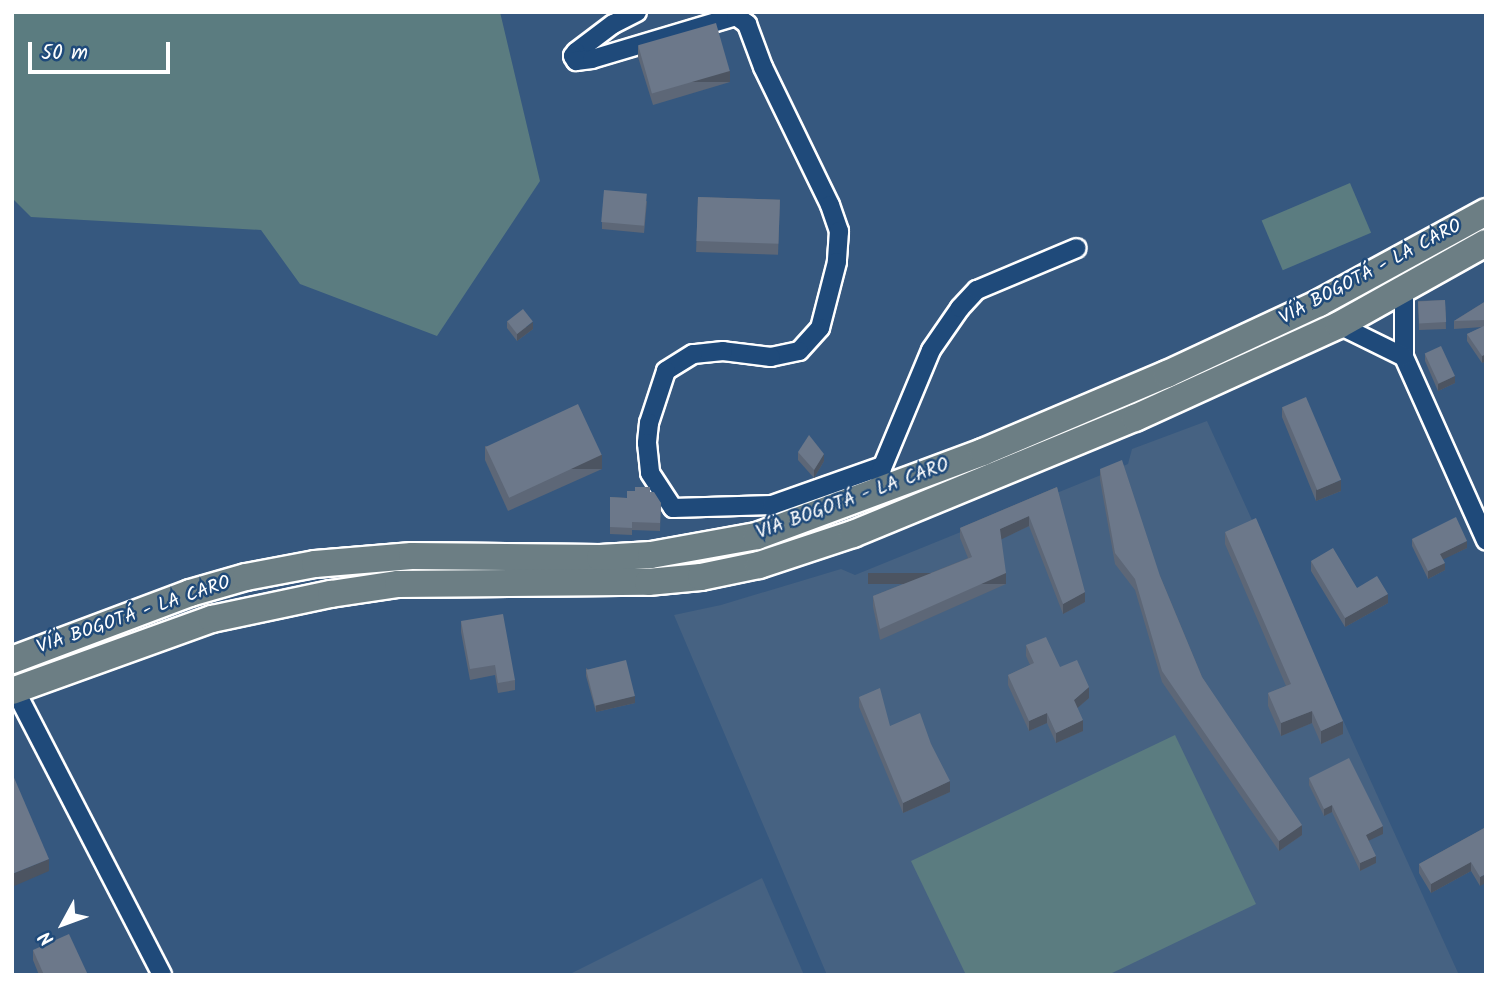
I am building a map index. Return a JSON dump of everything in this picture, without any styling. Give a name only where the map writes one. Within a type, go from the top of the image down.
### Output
[{"type":"main road","name":"VÍA BOGOTÁ - LA CARO","points":[[12,660],[190,593],[315,564],[412,556],[600,558],[651,555],[757,536],[872,495],[1167,374],[1319,303],[1486,212]]},
{"type":"main road","name":"VÍA BOGOTÁ - LA CARO","points":[[13,691],[212,619],[331,594],[398,584],[648,582],[701,577],[759,565],[852,534],[1135,418],[1339,325],[1486,243]]},
{"type":"street","points":[[637,12],[613,24],[576,52],[573,56],[576,61],[592,59],[736,16],[747,24],[763,67],[830,205],[839,231],[837,262],[820,328],[799,351],[771,357],[723,351],[693,354],[667,371],[649,423],[647,443],[650,473],[673,508],[772,505],[882,466]]},
{"type":"street","points":[[872,495],[931,350],[960,308],[977,290],[1077,248]]},
{"type":"street","points":[[1404,290],[1404,357],[1486,540]]},
{"type":"street","points":[[1339,325],[1404,357]]},
{"type":"street","points":[[13,691],[162,975]]},
{"type":"shaded area","points":[[1207,421],[1459,975],[827,975],[674,615],[721,605],[841,569],[855,575],[1128,464],[1132,449]]},
{"type":"shaded area","points":[[762,878],[804,975],[568,975]]},
{"type":"green space","points":[[12,12],[500,12],[540,181],[437,336],[300,284],[261,230],[31,217],[12,198]]},
{"type":"green space","points":[[1350,183],[1371,233],[1283,270],[1262,221]]},
{"type":"green space","points":[[1175,735],[1256,904],[1108,975],[966,975],[911,861]]},
{"type":"building","points":[[716,23],[730,71],[652,93],[638,45]]},
{"type":"building","points":[[604,190],[647,194],[644,226],[601,222]]},
{"type":"building","points":[[698,197],[780,200],[778,244],[696,241]]},
{"type":"building","points":[[1445,300],[1446,322],[1419,323],[1418,301]]},
{"type":"building","points":[[1486,301],[1486,320],[1454,321]]},
{"type":"building","points":[[523,309],[533,322],[517,334],[507,321]]},
{"type":"building","points":[[1486,325],[1486,354],[1482,356],[1467,334]]},
{"type":"building","points":[[1441,346],[1455,376],[1439,384],[1425,354]]},
{"type":"building","points":[[1306,397],[1341,480],[1317,490],[1282,407]]},
{"type":"building","points":[[578,404],[602,455],[509,498],[486,447]]},
{"type":"building","points":[[809,435],[824,454],[814,470],[798,452]]},
{"type":"building","points":[[1122,460],[1160,576],[1202,677],[1302,825],[1279,841],[1162,671],[1135,579],[1115,553],[1100,469]]},
{"type":"building","points":[[635,487],[650,487],[650,492],[654,492],[661,503],[660,523],[632,522],[632,528],[610,527],[610,497],[627,498],[627,491],[635,491]]},
{"type":"building","points":[[1057,487],[1085,592],[1063,604],[1029,516],[1000,529],[1006,573],[880,629],[873,596],[972,557],[960,528]]},
{"type":"building","points":[[1456,517],[1467,541],[1440,554],[1445,563],[1428,571],[1412,539]]},
{"type":"building","points":[[1256,518],[1343,721],[1321,731],[1312,711],[1281,723],[1268,693],[1291,684],[1225,532]]},
{"type":"building","points":[[1333,548],[1357,588],[1377,576],[1388,594],[1345,618],[1311,561]]},
{"type":"building","points":[[503,614],[515,680],[498,683],[495,665],[470,669],[461,621]]},
{"type":"building","points":[[1046,637],[1060,667],[1077,660],[1089,687],[1074,700],[1083,720],[1056,733],[1047,713],[1029,721],[1008,675],[1034,663],[1026,645]]},
{"type":"building","points":[[626,660],[635,696],[595,706],[586,670]]},
{"type":"building","points":[[880,688],[890,726],[920,713],[931,744],[950,781],[903,803],[859,697]]},
{"type":"building","points":[[1349,758],[1383,826],[1366,835],[1376,856],[1360,863],[1332,805],[1324,809],[1309,778]]},
{"type":"building","points":[[12,773],[49,859],[12,874]]},
{"type":"building","points":[[1486,827],[1486,874],[1480,877],[1471,862],[1431,884],[1419,864]]},
{"type":"building","points":[[69,934],[88,975],[44,975],[33,950]]}]
